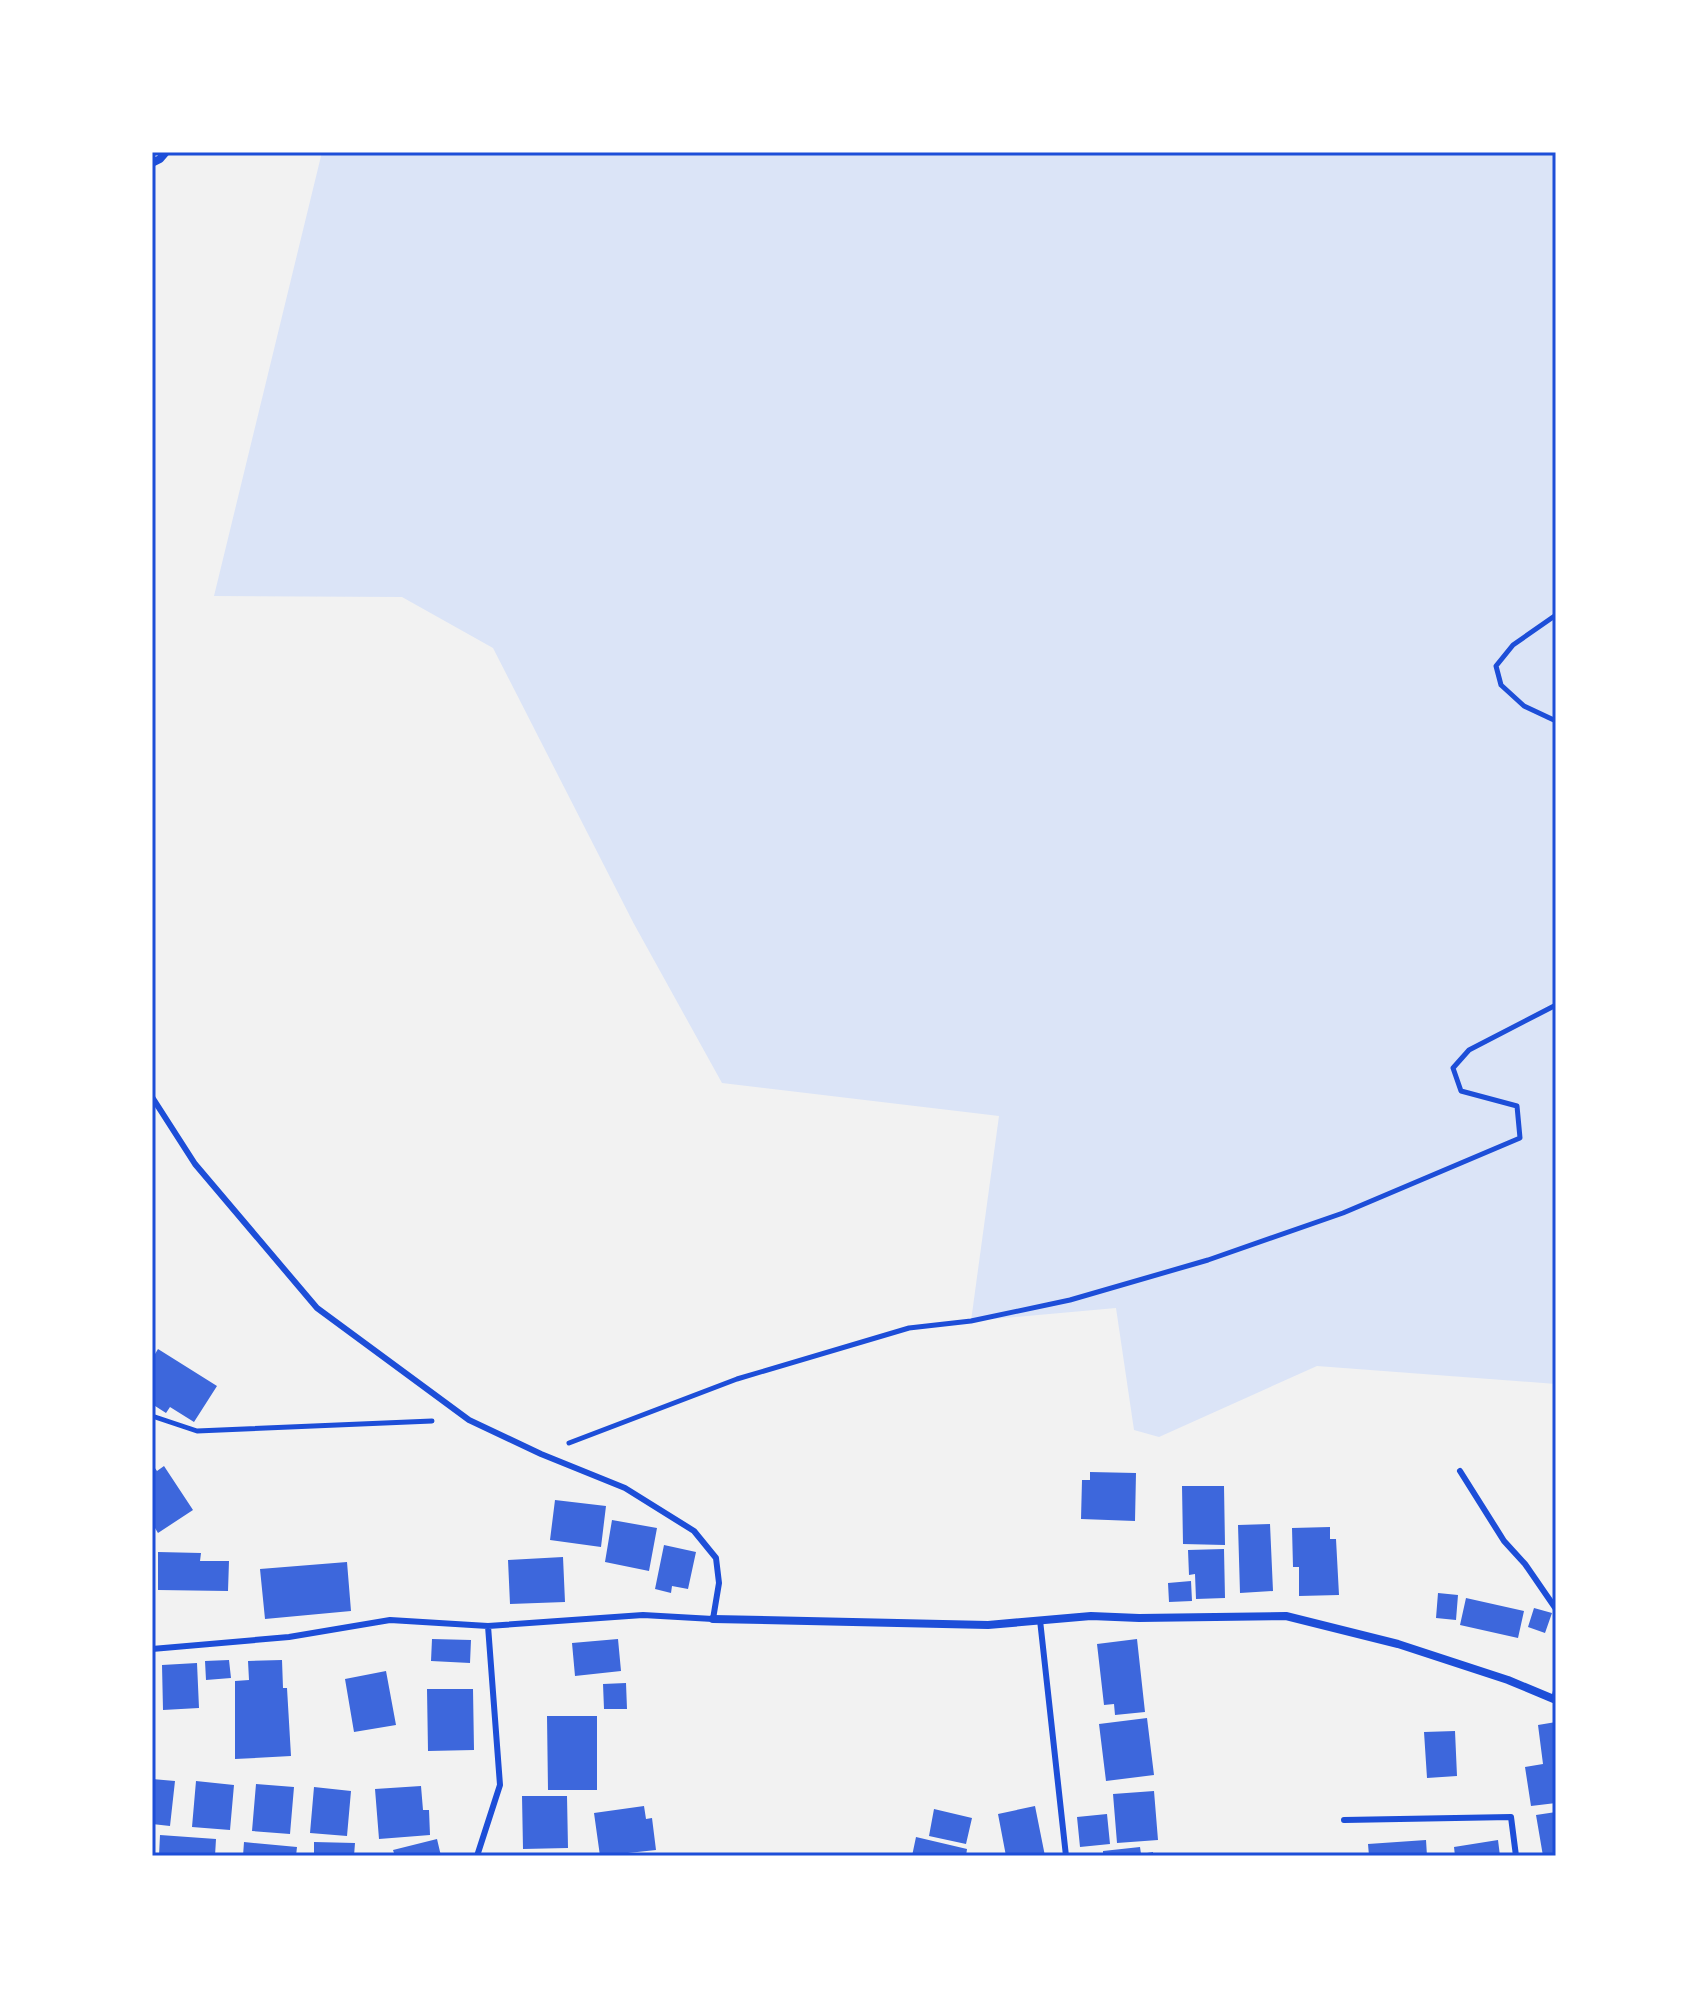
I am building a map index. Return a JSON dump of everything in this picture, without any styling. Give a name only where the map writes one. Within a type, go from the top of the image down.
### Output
[{"type":"street","points":[[152,163],[166,152]]},
{"type":"street","points":[[713,1619],[988,1625],[1091,1616],[1286,1616],[1398,1644],[1555,1696]]},
{"type":"lane","points":[[152,1097],[195,1164],[317,1308],[469,1420],[625,1488],[694,1531],[716,1558],[719,1583],[713,1619],[643,1615],[488,1626],[390,1620],[289,1637],[152,1649]]},
{"type":"lane","points":[[1460,1471],[1504,1541],[1525,1564],[1556,1609]]},
{"type":"lane","points":[[1040,1620],[1066,1856]]},
{"type":"lane","points":[[477,1856],[500,1785],[488,1626]]},
{"type":"lane","points":[[1344,1820],[1511,1817],[1516,1856]]},
{"type":"path","points":[[1556,615],[1513,645],[1496,666],[1501,685],[1524,706],[1556,721]]},
{"type":"path","points":[[541,1454],[687,1396],[909,1328],[971,1321],[1070,1300],[1208,1260],[1343,1213],[1520,1138],[1517,1106],[1461,1091],[1453,1068],[1469,1050],[1556,1005]]},
{"type":"path","points":[[152,1416],[197,1431],[354,1422],[469,1420]]},
{"type":"shaded area","points":[[322,152],[1556,152],[1556,1384],[1317,1366],[1159,1437],[1134,1430],[1116,1308],[971,1321],[999,1116],[722,1083],[634,924],[493,648],[402,597],[214,596]]},
{"type":"building","points":[[158,1349],[217,1386],[194,1422],[170,1407],[166,1413],[152,1404],[152,1359]]},
{"type":"building","points":[[152,1464],[157,1471],[164,1466],[193,1510],[158,1533],[152,1523]]},
{"type":"building","points":[[1090,1472],[1136,1473],[1135,1521],[1081,1519],[1082,1480],[1090,1480]]},
{"type":"building","points":[[1182,1486],[1224,1486],[1225,1545],[1183,1544]]},
{"type":"building","points":[[555,1500],[606,1506],[601,1547],[550,1540]]},
{"type":"building","points":[[612,1520],[657,1528],[649,1571],[605,1562]]},
{"type":"building","points":[[1270,1524],[1273,1591],[1240,1593],[1238,1525]]},
{"type":"building","points":[[1330,1527],[1330,1539],[1336,1539],[1339,1595],[1299,1596],[1299,1567],[1293,1567],[1292,1528]]},
{"type":"building","points":[[664,1545],[696,1552],[688,1589],[672,1586],[671,1593],[655,1589]]},
{"type":"building","points":[[1224,1549],[1225,1598],[1196,1599],[1195,1574],[1189,1575],[1188,1550]]},
{"type":"building","points":[[158,1552],[201,1553],[200,1561],[229,1561],[228,1591],[158,1590]]},
{"type":"building","points":[[563,1557],[565,1602],[510,1604],[508,1560]]},
{"type":"building","points":[[347,1562],[351,1611],[265,1619],[260,1569]]},
{"type":"building","points":[[1191,1581],[1192,1601],[1169,1602],[1168,1583]]},
{"type":"building","points":[[1438,1593],[1458,1595],[1456,1620],[1436,1618]]},
{"type":"building","points":[[1466,1598],[1524,1611],[1518,1638],[1460,1625]]},
{"type":"building","points":[[1534,1608],[1552,1613],[1545,1633],[1528,1627]]},
{"type":"building","points":[[432,1639],[471,1640],[470,1663],[431,1661]]},
{"type":"building","points":[[618,1639],[621,1671],[575,1676],[572,1643]]},
{"type":"building","points":[[1137,1639],[1145,1712],[1115,1715],[1114,1704],[1104,1705],[1097,1644]]},
{"type":"building","points":[[229,1660],[231,1678],[206,1680],[205,1661]]},
{"type":"building","points":[[282,1660],[291,1756],[235,1759],[235,1681],[249,1680],[248,1661]]},
{"type":"building","points":[[197,1663],[199,1708],[163,1710],[162,1665]]},
{"type":"building","points":[[386,1671],[396,1725],[354,1732],[345,1679]]},
{"type":"building","points":[[626,1683],[627,1709],[604,1709],[603,1684]]},
{"type":"building","points":[[427,1689],[473,1689],[474,1750],[428,1751]]},
{"type":"building","points":[[547,1716],[597,1716],[597,1790],[548,1790]]},
{"type":"building","points":[[1147,1718],[1154,1775],[1106,1781],[1099,1724]]},
{"type":"building","points":[[1556,1722],[1556,1803],[1531,1806],[1525,1767],[1543,1764],[1538,1725]]},
{"type":"building","points":[[1455,1731],[1457,1776],[1427,1778],[1424,1732]]},
{"type":"building","points":[[152,1779],[175,1781],[170,1826],[152,1824]]},
{"type":"building","points":[[196,1781],[234,1785],[230,1830],[192,1827]]},
{"type":"building","points":[[256,1784],[294,1787],[290,1834],[252,1831]]},
{"type":"building","points":[[421,1786],[423,1810],[429,1810],[430,1835],[379,1839],[375,1789]]},
{"type":"building","points":[[314,1787],[351,1791],[347,1836],[310,1833]]},
{"type":"building","points":[[1154,1791],[1158,1840],[1117,1843],[1113,1794]]},
{"type":"building","points":[[522,1796],[567,1796],[568,1848],[523,1849]]},
{"type":"building","points":[[644,1806],[646,1819],[652,1818],[656,1850],[600,1856],[594,1813]]},
{"type":"building","points":[[1035,1806],[1045,1856],[1006,1856],[998,1814]]},
{"type":"building","points":[[934,1809],[972,1818],[966,1844],[929,1836]]},
{"type":"building","points":[[1556,1812],[1556,1856],[1543,1856],[1536,1815]]},
{"type":"building","points":[[1107,1814],[1110,1844],[1080,1847],[1077,1817]]},
{"type":"building","points":[[160,1835],[216,1839],[215,1856],[159,1856]]},
{"type":"building","points":[[916,1837],[967,1849],[966,1856],[912,1856]]},
{"type":"building","points":[[437,1839],[441,1856],[395,1856],[393,1850]]},
{"type":"building","points":[[1426,1840],[1427,1856],[1369,1856],[1368,1844]]},
{"type":"building","points":[[1498,1840],[1500,1856],[1455,1856],[1454,1847]]},
{"type":"building","points":[[244,1842],[297,1847],[296,1856],[243,1856]]},
{"type":"building","points":[[314,1842],[355,1843],[354,1856],[314,1856]]},
{"type":"building","points":[[1140,1847],[1141,1854],[1153,1852],[1153,1856],[1103,1856],[1103,1851]]}]
